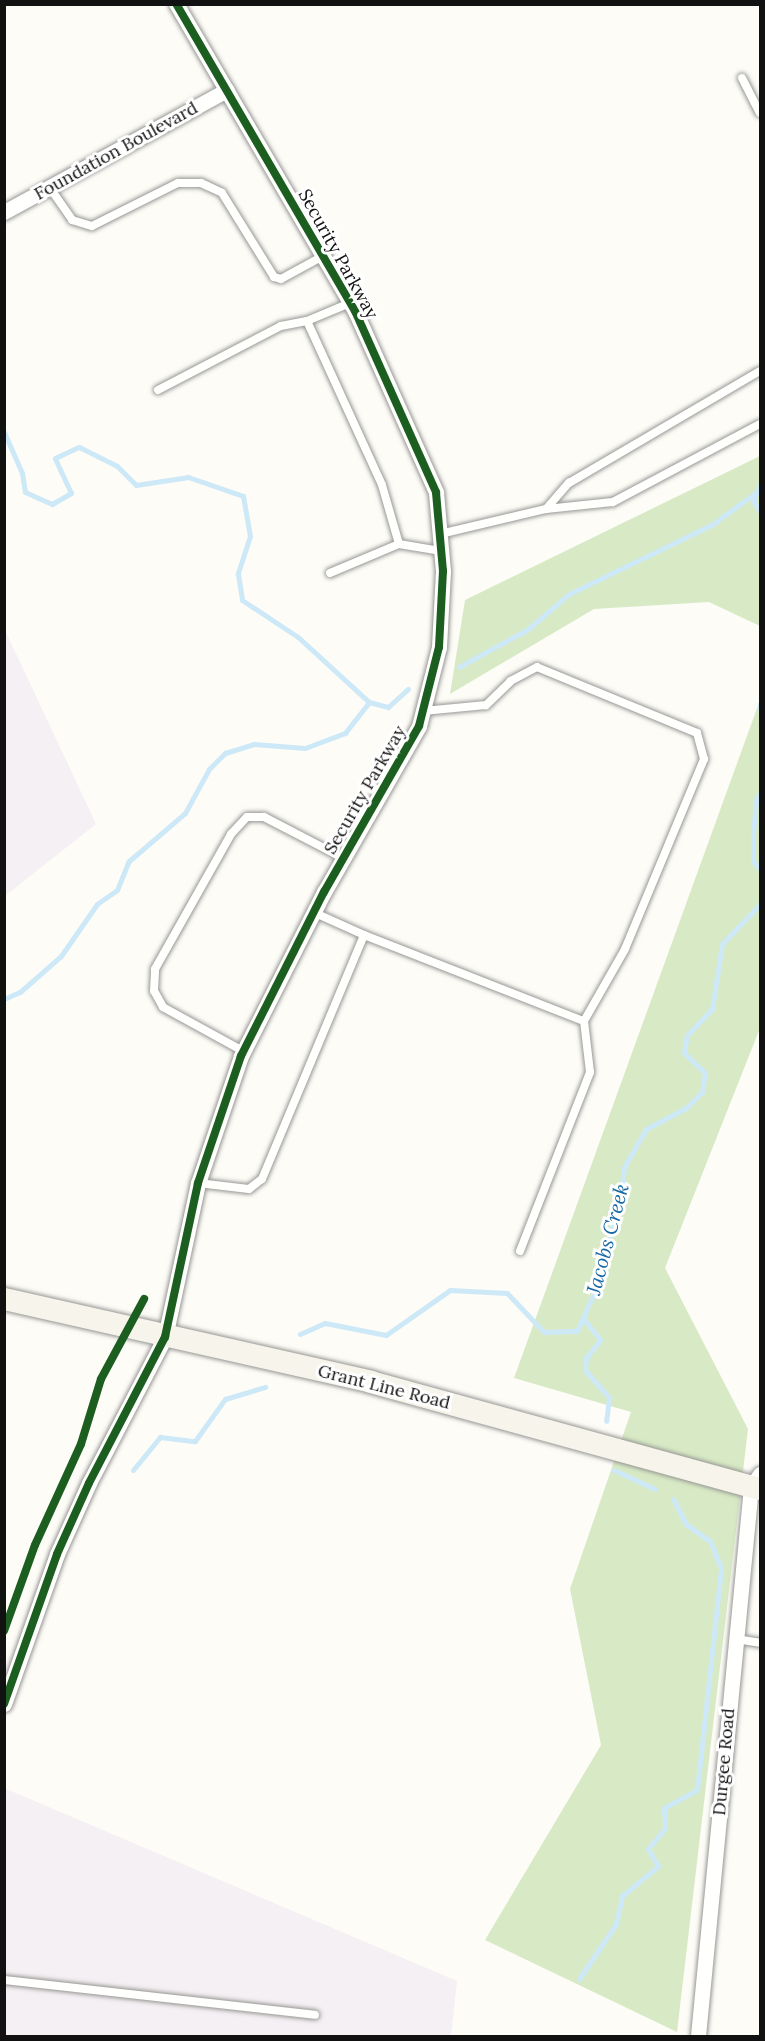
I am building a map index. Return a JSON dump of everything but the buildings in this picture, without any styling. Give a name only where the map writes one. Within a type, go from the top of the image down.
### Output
[{"type":"main road","name":"Grant Line Road","points":[[4,1299],[371,1382],[757,1484]]},
{"type":"street","name":"Security Parkway","points":[[4,1704],[57,1554],[89,1483],[165,1337],[198,1183],[243,1051],[313,912],[419,726],[439,647],[441,551],[436,492],[350,303],[177,4]]},
{"type":"street","name":"Foundation Boulevard","points":[[4,213],[227,90]]},
{"type":"street","name":"Durgee Road","points":[[698,2037],[736,1639],[757,1484]]},
{"type":"lane","points":[[742,78],[760,113]]},
{"type":"lane","points":[[50,188],[72,220],[92,226],[178,183],[201,183],[222,193],[274,277],[281,279],[323,256]]},
{"type":"lane","points":[[158,390],[281,326],[308,321],[350,303]]},
{"type":"lane","points":[[308,321],[382,485],[399,544]]},
{"type":"lane","points":[[546,509],[569,483],[760,371]]},
{"type":"lane","points":[[440,534],[546,509],[613,502],[760,424]]},
{"type":"lane","points":[[330,573],[399,544],[441,551]]},
{"type":"lane","points":[[423,711],[486,705],[511,681],[537,667],[697,733],[704,759],[624,949],[584,1021],[590,1072],[520,1251]]},
{"type":"lane","points":[[243,1051],[163,1007],[154,991],[155,969],[231,834],[247,818],[264,817],[343,858]]},
{"type":"lane","points":[[313,912],[364,935],[584,1021]]},
{"type":"lane","points":[[198,1183],[249,1189],[262,1179],[364,935]]},
{"type":"lane","points":[[736,1639],[760,1643]]},
{"type":"lane","points":[[4,1980],[315,2015]]},
{"type":"shaded area","points":[[4,628],[96,824],[5,896],[4,896]]},
{"type":"shaded area","points":[[4,1788],[457,1981],[451,2036],[5,2036]]},
{"type":"green space","points":[[760,456],[760,626],[709,602],[594,609],[450,694],[465,600]]},
{"type":"green space","points":[[760,700],[760,1028],[665,1268],[748,1429],[677,2032],[485,1940],[601,1745],[570,1589],[631,1412],[514,1378]]},
{"type":"waterway","points":[[4,432],[22,473],[25,492],[52,504],[71,493],[55,458],[79,447],[117,466],[136,485],[188,477],[243,496],[250,536],[238,574],[242,600],[298,637],[369,702],[388,707],[408,689]]},
{"type":"waterway","name":"Jacobs Creek","points":[[760,485],[753,501],[760,511]]},
{"type":"waterway","points":[[459,667],[528,629],[569,594],[713,524],[755,493]]},
{"type":"waterway","points":[[4,999],[20,992],[61,956],[97,904],[117,890],[129,861],[185,813],[209,769],[225,753],[254,744],[305,748],[345,733],[369,702]]},
{"type":"waterway","name":"Jacobs Creek","points":[[760,704],[760,709]]},
{"type":"waterway","name":"Jacobs Creek","points":[[760,793],[756,800],[753,833],[753,861],[760,869]]},
{"type":"waterway","name":"Jacobs Creek","points":[[300,1334],[325,1323],[386,1335],[450,1290],[507,1293],[544,1332],[577,1331],[593,1295],[621,1195],[624,1167],[646,1129],[686,1108],[702,1092],[705,1073],[684,1053],[687,1035],[712,1009],[722,944],[760,904]]},
{"type":"waterway","points":[[583,1318],[600,1340],[586,1358],[585,1370],[609,1398],[606,1421]]},
{"type":"waterway","name":"Jacobs Creek","points":[[133,1470],[160,1437],[195,1441],[225,1399],[265,1387]]},
{"type":"waterway","points":[[614,1470],[655,1489]]},
{"type":"waterway","points":[[579,1979],[616,1924],[622,1896],[658,1866],[648,1849],[665,1828],[664,1808],[697,1790],[721,1568],[710,1541],[686,1524],[673,1499]]},
{"type":"cycle path","points":[[4,1704],[57,1554],[89,1483],[165,1337],[198,1183],[241,1056],[324,892],[419,726],[439,647],[443,571],[436,492],[355,311],[176,4]]},
{"type":"cycle path","points":[[4,1631],[35,1545],[81,1444],[101,1379],[144,1299]]}]
